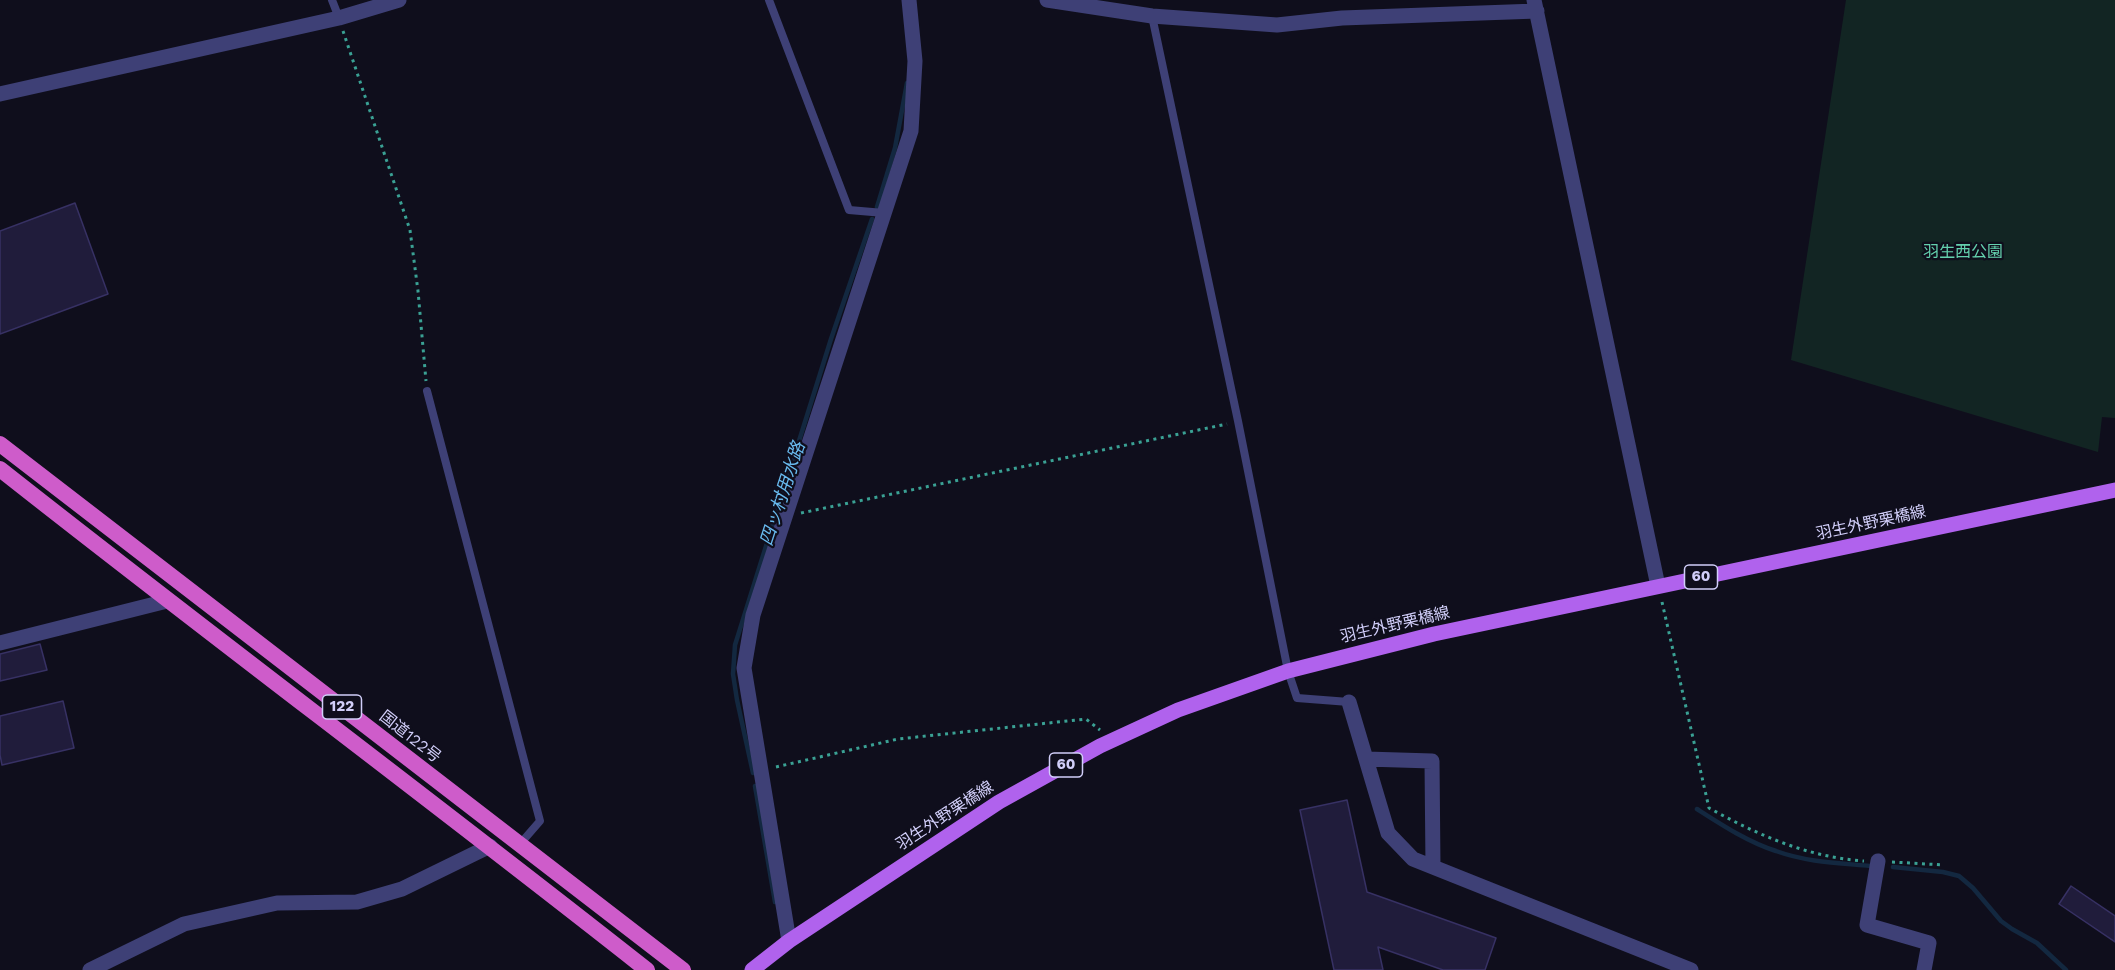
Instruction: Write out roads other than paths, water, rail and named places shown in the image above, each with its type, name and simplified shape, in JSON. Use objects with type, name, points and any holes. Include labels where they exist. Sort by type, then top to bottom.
[{"type":"highway","name":"国道122号","points":[[0,444],[683,970]]},
{"type":"highway","name":"122","points":[[0,469],[167,601],[490,846],[647,970]]},
{"type":"main road","name":"羽生外野栗橋線","points":[[752,970],[789,941],[999,802],[1113,740],[1178,710],[1288,671],[1434,634],[2115,490]]},
{"type":"street","points":[[0,94],[339,18],[399,0]]},
{"type":"street","points":[[789,941],[744,668],[753,615],[911,131],[915,61],[909,0]]},
{"type":"street","points":[[1047,0],[1152,16],[1277,24],[1535,5],[1658,586]]},
{"type":"street","points":[[0,643],[167,601]]},
{"type":"street","points":[[1349,702],[1388,833],[1413,859],[1691,970]]},
{"type":"street","points":[[1366,759],[1432,761],[1433,867]]},
{"type":"street","points":[[90,970],[184,924],[277,903],[357,902],[402,889],[490,846]]},
{"type":"street","points":[[1878,861],[1867,925],[1929,943],[1924,970]]},
{"type":"lane","points":[[332,0],[339,18]]},
{"type":"lane","points":[[769,0],[849,210],[884,213]]},
{"type":"lane","points":[[1152,16],[1238,421],[1288,671],[1297,698],[1349,702]]},
{"type":"lane","points":[[427,391],[540,821],[520,844]]},
{"type":"waterway","name":"四ッ村用水路","points":[[877,207],[895,148],[907,83]]},
{"type":"waterway","name":"四ッ村用水路","points":[[753,773],[733,674],[735,645],[831,339],[872,219]]},
{"type":"waterway","name":"四ッ村用水路","points":[[755,786],[775,902]]},
{"type":"waterway","points":[[1697,809],[1745,838],[1787,855],[1810,860],[1870,866]]},
{"type":"waterway","points":[[1893,867],[1943,872],[1959,876],[1973,888],[2001,921],[2037,943],[2066,970]]},
{"type":"park label","name":"羽生西公園","points":[[1963,252]]}]
